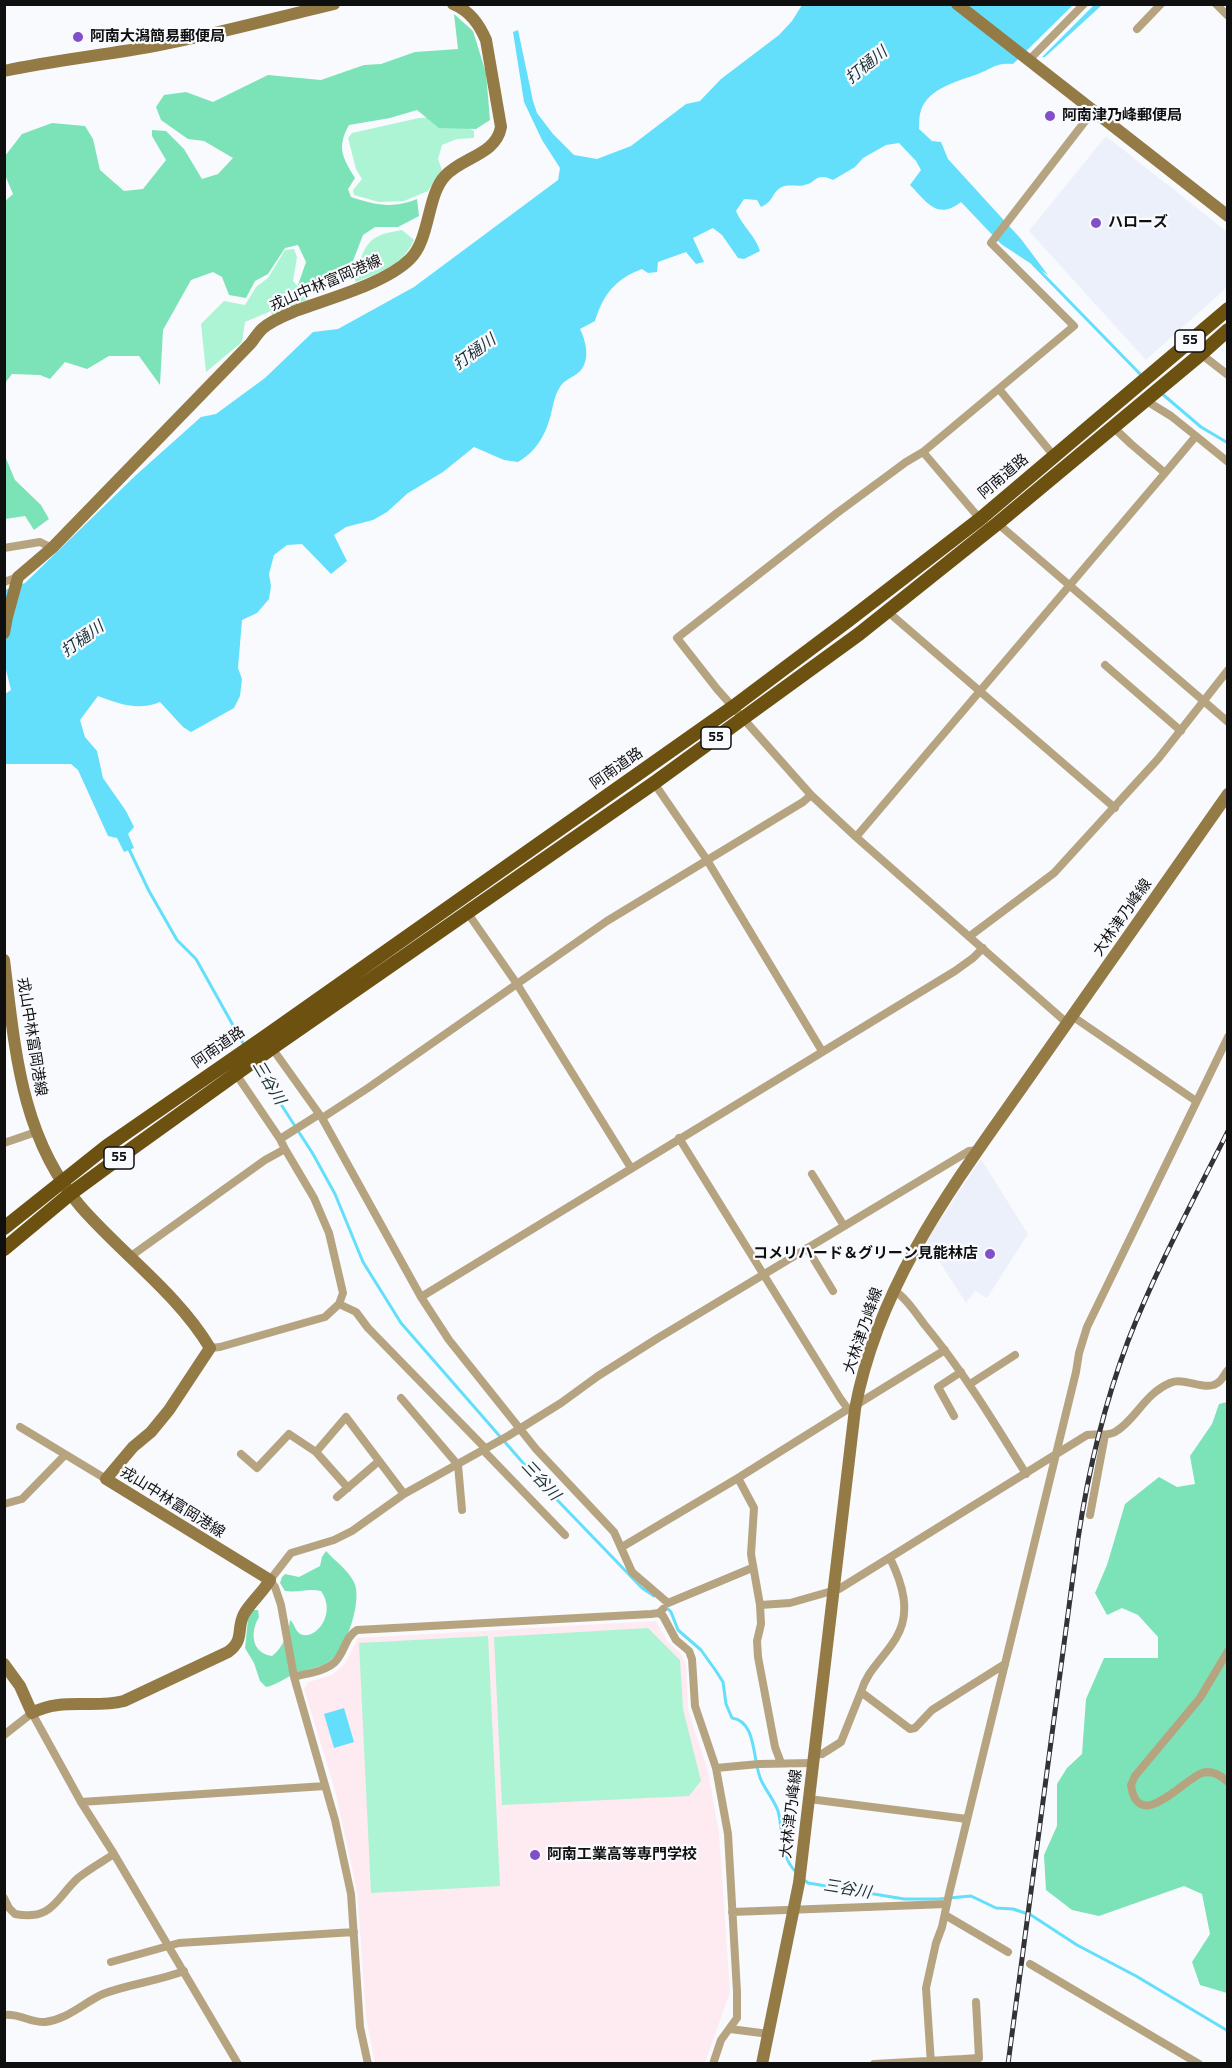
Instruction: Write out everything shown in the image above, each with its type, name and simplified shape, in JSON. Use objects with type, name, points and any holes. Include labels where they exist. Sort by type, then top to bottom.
[{"type":"highway","name":"阿南道路","points":[[4,1249],[70,1194],[237,1073],[265,1047],[733,707],[980,519],[1227,309]]},
{"type":"highway","name":"阿南道路","points":[[4,1228],[107,1146],[233,1058],[265,1047],[467,912],[744,719],[887,611],[998,523],[1227,330]]},
{"type":"main road","points":[[4,71],[49,61],[103,55],[195,38],[299,9],[334,4]]},
{"type":"main road","name":"戎山中林富岡港線","points":[[13,581],[52,548],[262,329],[279,318],[376,280],[397,270],[412,258],[422,238],[438,187],[445,176],[490,147],[499,138],[501,127],[486,40],[481,28],[471,15],[453,4]]},
{"type":"main road","points":[[957,4],[1227,216]]},
{"type":"main road","points":[[4,633],[13,581]]},
{"type":"main road","name":"大林津乃峰線","points":[[794,1909],[814,1759],[853,1408],[877,1333],[894,1290],[927,1226],[1227,794]]},
{"type":"main road","name":"戎山中林富岡港線","points":[[4,960],[24,1097],[36,1132],[61,1181],[86,1212],[131,1256],[199,1330],[210,1348],[169,1410],[106,1479],[270,1581]]},
{"type":"main road","points":[[4,1664],[20,1686],[32,1713],[58,1704],[120,1702],[228,1652],[236,1646],[244,1612],[262,1594],[270,1581]]},
{"type":"main road","points":[[762,2064],[794,1909]]},
{"type":"street","points":[[1026,59],[1084,4]]},
{"type":"street","points":[[1137,29],[1161,4]]},
{"type":"street","points":[[1216,4],[1227,16]]},
{"type":"street","points":[[1093,111],[991,243],[1074,326],[923,452],[854,500],[677,638],[733,707],[811,795],[856,837],[983,948],[1070,1019],[1196,1101]]},
{"type":"street","points":[[1201,354],[1227,375]]},
{"type":"street","points":[[999,389],[1054,456]]},
{"type":"street","points":[[1147,399],[1227,462]]},
{"type":"street","points":[[1113,427],[1165,473]]},
{"type":"street","points":[[856,837],[1196,436]]},
{"type":"street","points":[[923,452],[980,519],[998,523],[1227,722]]},
{"type":"street","points":[[4,548],[40,542],[52,548]]},
{"type":"street","points":[[887,611],[1116,808]]},
{"type":"street","points":[[1105,665],[1181,731]]},
{"type":"street","points":[[970,936],[1027,896],[1054,873],[1116,808],[1181,731],[1227,670]]},
{"type":"street","points":[[654,783],[707,860],[822,1051]]},
{"type":"street","points":[[283,1137],[377,1082],[607,921],[811,795]]},
{"type":"street","points":[[467,912],[517,984],[631,1168]]},
{"type":"street","points":[[421,1297],[955,971],[983,948]]},
{"type":"street","points":[[931,2062],[926,1988],[1079,1353],[1087,1327],[1227,1037]]},
{"type":"street","points":[[265,1047],[318,1117],[448,1340],[543,1456],[614,1532],[632,1572],[665,1608],[676,1640],[689,1651],[692,1659],[698,1716],[716,1768],[728,1834],[738,1992],[737,2018],[721,2040],[713,2064]]},
{"type":"street","points":[[210,1348],[326,1317],[339,1304],[343,1293],[329,1233],[314,1198],[285,1149],[283,1137],[237,1073]]},
{"type":"street","points":[[4,1143],[36,1132]]},
{"type":"street","points":[[680,1138],[763,1275],[853,1408]]},
{"type":"street","points":[[131,1256],[265,1160],[285,1149]]},
{"type":"street","points":[[368,2064],[360,2028],[351,1894],[335,1820],[294,1677],[281,1605],[270,1581],[291,1553],[334,1540],[352,1531],[404,1494],[508,1436],[561,1403],[598,1376],[807,1248],[969,1150],[978,1150]]},
{"type":"street","points":[[812,1174],[844,1226]]},
{"type":"street","points":[[807,1248],[833,1291]]},
{"type":"street","points":[[894,1290],[900,1294],[970,1384],[1026,1474]]},
{"type":"street","points":[[339,1304],[356,1312],[369,1328],[488,1448],[565,1534]]},
{"type":"street","points":[[622,1547],[945,1350]]},
{"type":"street","points":[[970,1384],[1015,1355]]},
{"type":"street","points":[[760,1605],[790,1604],[832,1591],[890,1558],[1087,1436],[1114,1433],[1161,1388],[1173,1382],[1184,1381],[1205,1386],[1215,1384],[1220,1381],[1227,1370]]},
{"type":"street","points":[[954,1416],[938,1387],[961,1372]]},
{"type":"street","points":[[401,1398],[458,1465],[462,1510]]},
{"type":"street","points":[[316,1452],[346,1417],[404,1494]]},
{"type":"street","points":[[20,1427],[106,1479]]},
{"type":"street","points":[[241,1454],[257,1468],[289,1434],[316,1452],[348,1488]]},
{"type":"street","points":[[1090,1515],[1105,1435]]},
{"type":"street","points":[[4,1504],[22,1499],[65,1455]]},
{"type":"street","points":[[337,1497],[379,1461]]},
{"type":"street","points":[[738,1478],[754,1508],[751,1554],[760,1605],[758,1657],[775,1747],[781,1763]]},
{"type":"street","points":[[716,1768],[814,1759],[841,1742],[864,1680],[897,1637],[901,1625],[903,1592],[900,1579],[890,1558]]},
{"type":"street","points":[[294,1677],[326,1668],[337,1660],[351,1634],[357,1630],[665,1608],[752,1568]]},
{"type":"street","points":[[1227,1651],[1200,1698],[1136,1776],[1131,1788],[1138,1801],[1149,1805],[1162,1801],[1199,1774],[1214,1773],[1227,1782]]},
{"type":"street","points":[[861,1692],[910,1729],[915,1728],[932,1710],[1005,1664]]},
{"type":"street","points":[[4,1735],[32,1713],[81,1802],[184,1971],[237,2064]]},
{"type":"street","points":[[81,1802],[326,1786]]},
{"type":"street","points":[[809,1799],[967,1819]]},
{"type":"street","points":[[4,1898],[15,1914],[38,1913],[47,1910],[55,1906],[77,1879],[114,1854]]},
{"type":"street","points":[[732,1911],[948,1900]]},
{"type":"street","points":[[945,1915],[1008,1952]]},
{"type":"street","points":[[111,1962],[179,1943],[354,1932]]},
{"type":"street","points":[[1030,1964],[1198,2064]]},
{"type":"street","points":[[4,2015],[21,2016],[44,2022],[63,2018],[81,2005],[105,1994],[184,1971]]},
{"type":"street","points":[[874,2064],[963,2061],[979,2058],[976,2002]]},
{"type":"street","points":[[730,2030],[769,2034]]},
{"type":"shaded area","points":[[1106,136],[1227,232],[1227,287],[1146,360],[1029,231]]},
{"type":"shaded area","points":[[981,1159],[1028,1234],[987,1298],[975,1291],[966,1303],[926,1241]]},
{"type":"shaded area","name":"阿南工業高等専門学校","points":[[656,1621],[667,1641],[681,1654],[686,1664],[688,1710],[708,1771],[719,1833],[730,1992],[705,2063],[375,2063],[366,2017],[358,1900],[354,1877],[335,1790],[304,1689],[309,1682],[332,1675],[345,1664],[358,1638]]},
{"type":"green space","points":[[454,14],[473,31],[486,73],[490,120],[476,129],[439,128],[417,110],[390,118],[349,125],[343,140],[344,159],[355,178],[348,189],[351,197],[384,205],[400,204],[417,199],[419,216],[398,227],[375,227],[363,235],[351,266],[334,285],[316,290],[298,285],[306,262],[298,245],[285,248],[268,274],[255,281],[246,298],[229,295],[222,277],[213,272],[191,280],[163,330],[160,385],[139,356],[109,356],[87,369],[65,362],[50,379],[40,375],[12,374],[5,383],[4,202],[13,194],[5,175],[5,156],[22,134],[52,123],[85,126],[93,139],[100,170],[124,191],[143,189],[166,160],[152,136],[152,130],[166,131],[184,149],[202,179],[218,174],[233,158],[204,141],[188,139],[161,120],[156,107],[164,95],[186,92],[213,102],[268,75],[321,80],[364,65],[381,64],[415,52],[458,49]]},
{"type":"green space","points":[[445,117],[474,131],[474,138],[457,139],[442,145],[438,159],[442,170],[428,191],[404,201],[379,202],[354,195],[353,190],[362,179],[356,169],[348,138],[352,133],[419,118]]},
{"type":"green space","points":[[402,230],[414,240],[404,256],[390,267],[356,282],[352,275],[368,245],[376,237]]},
{"type":"green space","points":[[294,249],[297,257],[293,281],[309,299],[272,315],[271,311],[245,322],[242,342],[206,372],[201,324],[224,301],[245,305],[256,287],[268,278],[285,250]]},
{"type":"green space","points":[[5,456],[15,480],[41,505],[49,519],[34,530],[25,516],[5,519]]},
{"type":"green space","points":[[1227,1402],[1227,1993],[1200,1985],[1192,1962],[1210,1934],[1202,1894],[1184,1886],[1099,1916],[1072,1910],[1046,1890],[1044,1855],[1057,1826],[1057,1784],[1067,1768],[1082,1754],[1086,1699],[1104,1658],[1158,1658],[1158,1637],[1138,1615],[1122,1608],[1107,1615],[1095,1593],[1107,1565],[1125,1504],[1159,1477],[1177,1487],[1195,1484],[1190,1456],[1212,1424],[1219,1404]]},
{"type":"green space","points":[[326,1551],[354,1582],[356,1600],[352,1624],[337,1654],[327,1663],[296,1673],[266,1687],[260,1681],[254,1663],[245,1648],[248,1619],[252,1610],[258,1610],[259,1617],[254,1629],[254,1641],[260,1651],[272,1656],[284,1640],[290,1620],[298,1632],[303,1635],[315,1632],[325,1619],[327,1610],[321,1591],[285,1591],[280,1583],[285,1574],[299,1577],[320,1566]]},
{"type":"green space","points":[[648,1628],[680,1660],[683,1709],[701,1781],[689,1796],[502,1805],[494,1637]]},
{"type":"green space","points":[[488,1636],[500,1886],[371,1893],[359,1643]]},
{"type":"water","points":[[1095,4],[1102,5],[1045,57],[1042,57]]},
{"type":"water","name":"打樋川","points":[[802,5],[1073,5],[1013,64],[995,66],[953,83],[930,96],[921,110],[919,119],[919,129],[932,141],[941,142],[948,159],[1021,239],[1048,275],[1001,244],[961,202],[945,210],[932,207],[910,185],[921,170],[916,161],[899,143],[886,145],[863,158],[855,167],[833,180],[821,177],[804,185],[783,187],[777,190],[769,202],[761,207],[757,200],[744,199],[736,211],[760,251],[744,259],[738,258],[722,235],[713,228],[693,238],[704,262],[696,264],[686,252],[658,262],[657,272],[648,273],[642,269],[617,283],[606,296],[595,321],[580,329],[586,347],[584,365],[560,387],[545,432],[534,449],[524,458],[518,462],[504,460],[474,447],[443,472],[408,493],[387,512],[373,520],[346,527],[334,535],[347,561],[331,574],[302,544],[287,545],[274,555],[269,574],[271,586],[269,599],[257,613],[242,620],[238,668],[242,679],[240,696],[234,708],[191,732],[183,727],[160,702],[136,706],[121,704],[98,696],[80,720],[85,737],[97,751],[103,778],[134,827],[128,834],[134,848],[124,852],[117,838],[108,836],[78,770],[71,764],[5,764],[5,694],[11,690],[5,666],[5,590],[25,583],[135,476],[201,417],[216,414],[265,378],[313,332],[338,329],[414,287],[558,180],[560,168],[542,140],[524,102],[513,32],[518,30],[537,113],[553,134],[574,155],[597,159],[631,146],[686,104],[700,101],[721,79],[779,35]]},
{"type":"water","points":[[344,1708],[354,1742],[334,1748],[324,1714]]},
{"type":"waterway","points":[[1033,264],[1141,375]]},
{"type":"waterway","points":[[1160,392],[1201,427],[1228,443]]},
{"type":"waterway","name":"三谷川","points":[[128,847],[149,891],[177,940],[196,959],[244,1045]]},
{"type":"waterway","name":"三谷川","points":[[255,1064],[313,1154],[335,1194],[363,1262],[401,1323],[538,1480],[642,1588],[654,1596]]},
{"type":"waterway","name":"三谷川","points":[[666,1607],[671,1612],[678,1630],[701,1650],[716,1671],[723,1682],[726,1704],[732,1718],[740,1721],[750,1735],[759,1774],[778,1811],[784,1851],[796,1872]]},
{"type":"waterway","name":"三谷川","points":[[803,1879],[808,1883],[904,1899],[971,1896],[996,1908],[1013,1909],[1031,1915],[1077,1945],[1136,1976],[1228,2031]]},
{"type":"railway","points":[[1008,2064],[1078,1539],[1098,1439],[1119,1365],[1139,1314],[1175,1235],[1228,1131]]},
{"type":"place","name":"阿南大潟簡易郵便局","points":[[78,37]]},
{"type":"place","name":"阿南津乃峰郵便局","points":[[1050,116]]},
{"type":"place","name":"ハローズ","points":[[1096,223]]},
{"type":"place","name":"コメリハード＆グリーン見能林店","points":[[990,1254]]},
{"type":"place","name":"阿南工業高等専門学校","points":[[535,1855]]}]
